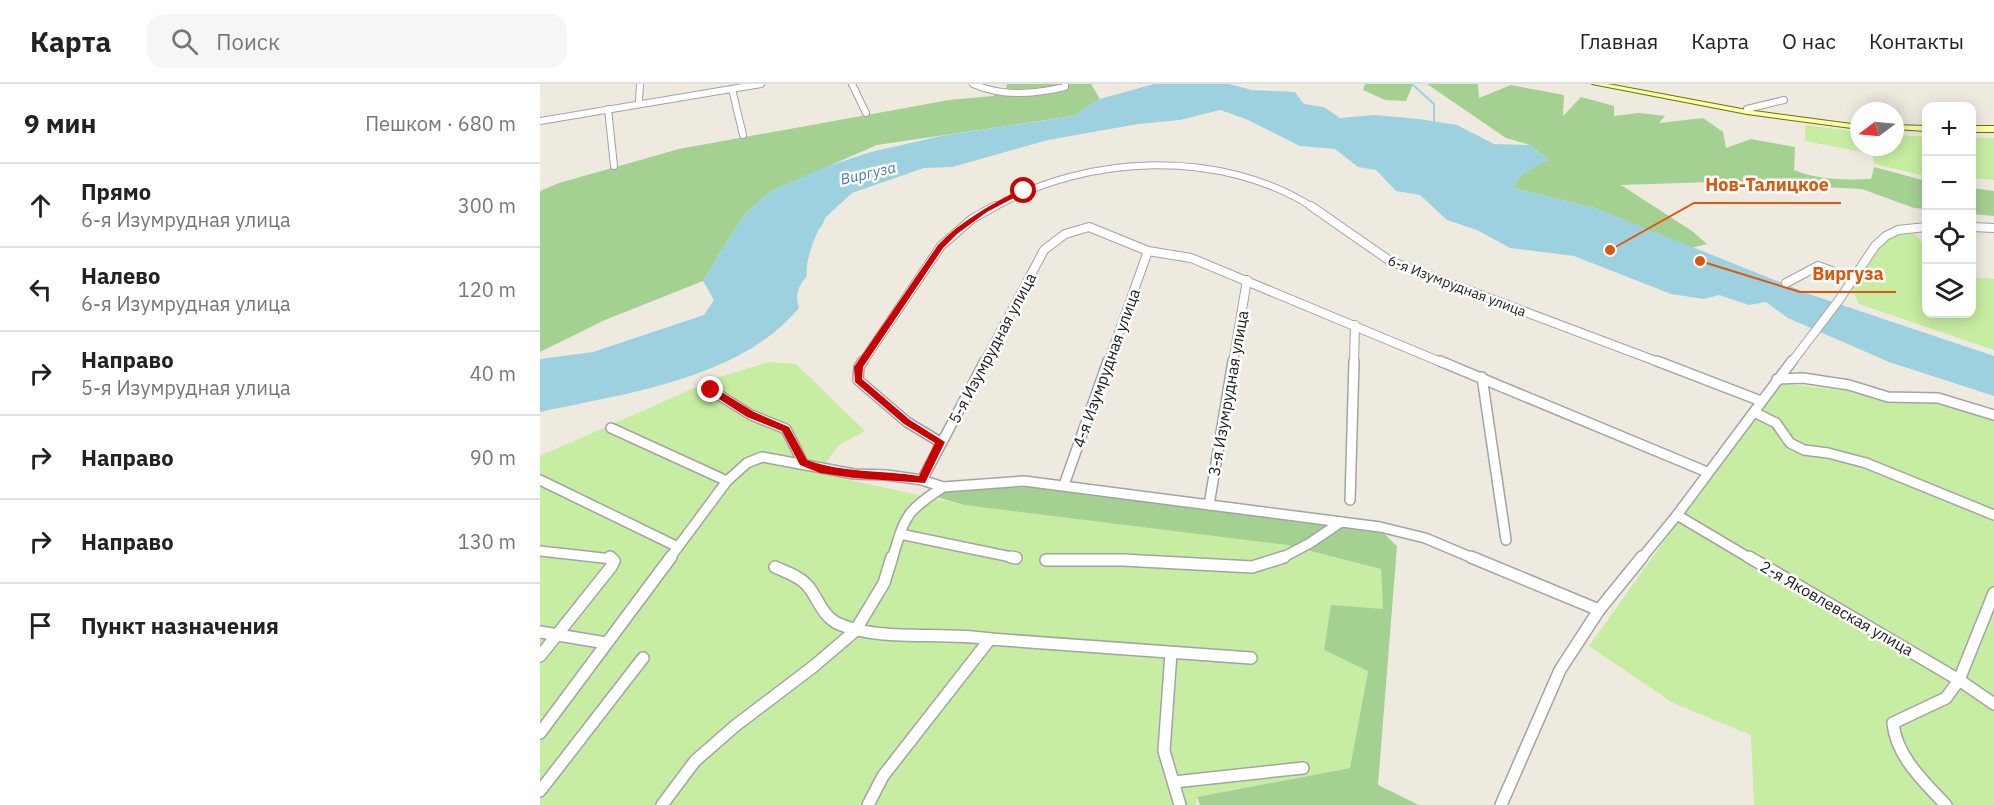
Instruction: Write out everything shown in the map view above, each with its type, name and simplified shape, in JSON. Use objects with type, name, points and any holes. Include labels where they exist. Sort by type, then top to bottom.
[{"type":"main road","points":[[1596,84],[1758,114],[1850,125]]},
{"type":"main road","points":[[1608,84],[1747,110],[1850,125]]},
{"type":"main road","points":[[1904,129],[1922,130]]},
{"type":"main road","points":[[1976,130],[1994,130]]},
{"type":"street","points":[[639,101],[640,84]]},
{"type":"street","points":[[540,121],[761,84]]},
{"type":"street","points":[[852,84],[866,113]]},
{"type":"street","points":[[973,84],[988,91],[1032,94],[1065,87],[1065,84]]},
{"type":"street","points":[[703,86],[705,93]]},
{"type":"street","points":[[732,89],[742,135]]},
{"type":"street","points":[[1747,110],[1784,100]]},
{"type":"street","points":[[608,109],[614,166]]},
{"type":"street","name":"6-я Изумрудная улица","points":[[940,442],[907,422],[858,380],[859,367],[940,246],[954,232],[984,211],[1024,191],[1052,182],[1132,168],[1204,169],[1270,184],[1297,196],[1382,257],[1761,401]]},
{"type":"street","name":"5-я Изумрудная улица","points":[[922,480],[940,442],[958,414],[1044,250],[1053,241],[1077,228],[1089,227],[1148,251]]},
{"type":"street","points":[[1501,805],[1560,669],[1599,610],[1677,515],[1777,379],[1839,300],[1882,238],[1903,229],[1922,227]]},
{"type":"street","points":[[1976,227],[1994,228]]},
{"type":"street","points":[[1148,251],[1191,258],[1247,280],[1707,472]]},
{"type":"street","name":"4-я Изумрудная улица","points":[[1064,485],[1148,251]]},
{"type":"street","points":[[1786,283],[1818,266],[1853,279]]},
{"type":"street","name":"3-я Изумрудная улица","points":[[1209,506],[1247,280]]},
{"type":"street","points":[[1350,500],[1355,325]]},
{"type":"street","points":[[1482,377],[1506,540]]},
{"type":"street","points":[[1777,379],[1803,378],[1849,385],[1888,397],[1938,398],[1994,415]]},
{"type":"street","points":[[711,390],[751,415],[786,429],[803,463]]},
{"type":"street","points":[[1754,412],[1776,423],[1790,443],[1804,450],[1828,453],[1866,463],[1994,515]]},
{"type":"street","points":[[611,428],[727,481]]},
{"type":"street","points":[[540,733],[727,481],[741,466],[752,459],[762,457],[854,474],[887,475],[922,480],[943,487],[1024,481],[1380,527],[1425,538],[1505,569],[1599,610]]},
{"type":"street","points":[[540,480],[678,547]]},
{"type":"street","points":[[662,805],[695,761],[735,726],[814,666],[855,631],[884,583],[905,518],[915,506],[943,487]]},
{"type":"street","name":"2-я Яковлевская улица","points":[[1677,515],[1959,680],[1994,704]]},
{"type":"street","points":[[1046,560],[1084,558],[1252,567],[1265,565],[1314,542],[1341,522]]},
{"type":"street","points":[[900,534],[1016,558]]},
{"type":"street","points":[[540,551],[610,557],[614,561],[540,656]]},
{"type":"street","points":[[775,567],[796,576],[807,586],[835,623],[855,631],[970,634],[990,639],[1251,658]]},
{"type":"street","points":[[1946,805],[1921,778],[1892,734],[1893,723],[1946,698],[1959,680],[1994,593]]},
{"type":"street","points":[[540,632],[559,633],[606,643]]},
{"type":"street","points":[[868,805],[883,776],[990,639]]},
{"type":"street","points":[[1171,653],[1164,751],[1180,805]]},
{"type":"street","points":[[540,791],[643,658]]},
{"type":"street","points":[[1174,782],[1303,768]]},
{"type":"green space","points":[[1007,84],[1091,84],[1100,99],[1073,116],[877,145],[771,191],[743,216],[703,281],[605,320],[540,352],[540,191],[559,183],[679,149],[949,100],[993,96],[1006,88]]},
{"type":"green space","points":[[1365,84],[1413,84],[1406,101],[1385,100],[1363,90]]},
{"type":"green space","points":[[1427,84],[1478,84],[1479,98],[1511,85],[1564,95],[1563,116],[1581,97],[1614,106],[1614,116],[1639,113],[1665,116],[1659,123],[1703,118],[1723,132],[1726,148],[1751,139],[1795,147],[1794,170],[1813,176],[1832,179],[1871,179],[1874,167],[1922,180],[1922,209],[1914,208],[1862,189],[1711,182],[1621,185],[1692,231],[1707,244],[1691,248],[1595,208],[1513,188],[1522,174],[1548,159],[1530,145],[1506,138]]},
{"type":"green space","points":[[1805,125],[1850,131],[1850,150],[1805,141]]},
{"type":"green space","points":[[1904,136],[1922,137],[1922,175],[1874,164],[1873,156],[1904,156]]},
{"type":"green space","points":[[1976,138],[1994,138],[1994,180],[1976,178]]},
{"type":"green space","points":[[1976,189],[1994,191],[1994,216],[1976,214]]},
{"type":"green space","points":[[1911,230],[1922,242],[1922,318],[1976,318],[1976,277],[1994,279],[1994,350],[1859,304],[1851,287],[1889,237]]},
{"type":"green space","points":[[769,362],[796,364],[865,431],[839,445],[818,473],[964,505],[1287,545],[1381,569],[1383,610],[1331,606],[1324,650],[1368,670],[1350,768],[1197,797],[1196,805],[540,805],[540,456],[719,377]]},
{"type":"green space","points":[[1777,383],[1953,403],[1994,412],[1994,805],[1754,805],[1751,735],[1673,703],[1589,646]]},
{"type":"green space","points":[[1029,487],[1381,531],[1397,546],[1378,785],[1419,805],[1200,805],[1197,797],[1350,768],[1368,671],[1324,650],[1331,605],[1383,609],[1381,569],[1287,545],[964,505],[929,495],[962,489]]},
{"type":"water","points":[[1154,84],[1229,84],[1252,90],[1295,92],[1304,104],[1324,107],[1340,118],[1374,115],[1419,119],[1457,125],[1494,144],[1530,145],[1549,160],[1522,174],[1513,188],[1595,208],[1812,295],[1994,356],[1994,396],[1889,362],[1788,318],[1766,302],[1749,305],[1719,295],[1704,299],[1671,294],[1574,256],[1510,248],[1477,230],[1447,220],[1420,195],[1396,191],[1376,170],[1358,167],[1335,149],[1300,146],[1246,119],[1220,110],[1180,120],[1138,124],[1048,140],[952,167],[924,168],[852,193],[825,218],[818,231],[807,265],[807,276],[798,291],[799,308],[774,332],[746,352],[680,380],[540,412],[540,359],[593,352],[704,315],[714,300],[703,281],[743,216],[771,191],[822,168],[871,152],[941,136],[1073,116],[1100,99]]},
{"type":"waterway","points":[[1412,84],[1434,104],[1434,122]]},
{"type":"place","name":"Нов-Талицкое","points":[[1610,250]]},
{"type":"place","name":"Виргуза","points":[[1700,261]]},
{"type":"route","points":[[711,390],[751,415],[786,429],[803,463],[820,469],[854,474],[887,475],[922,480],[940,442],[907,422],[858,380],[859,367],[940,246],[954,232],[984,211],[1024,191]]}]
